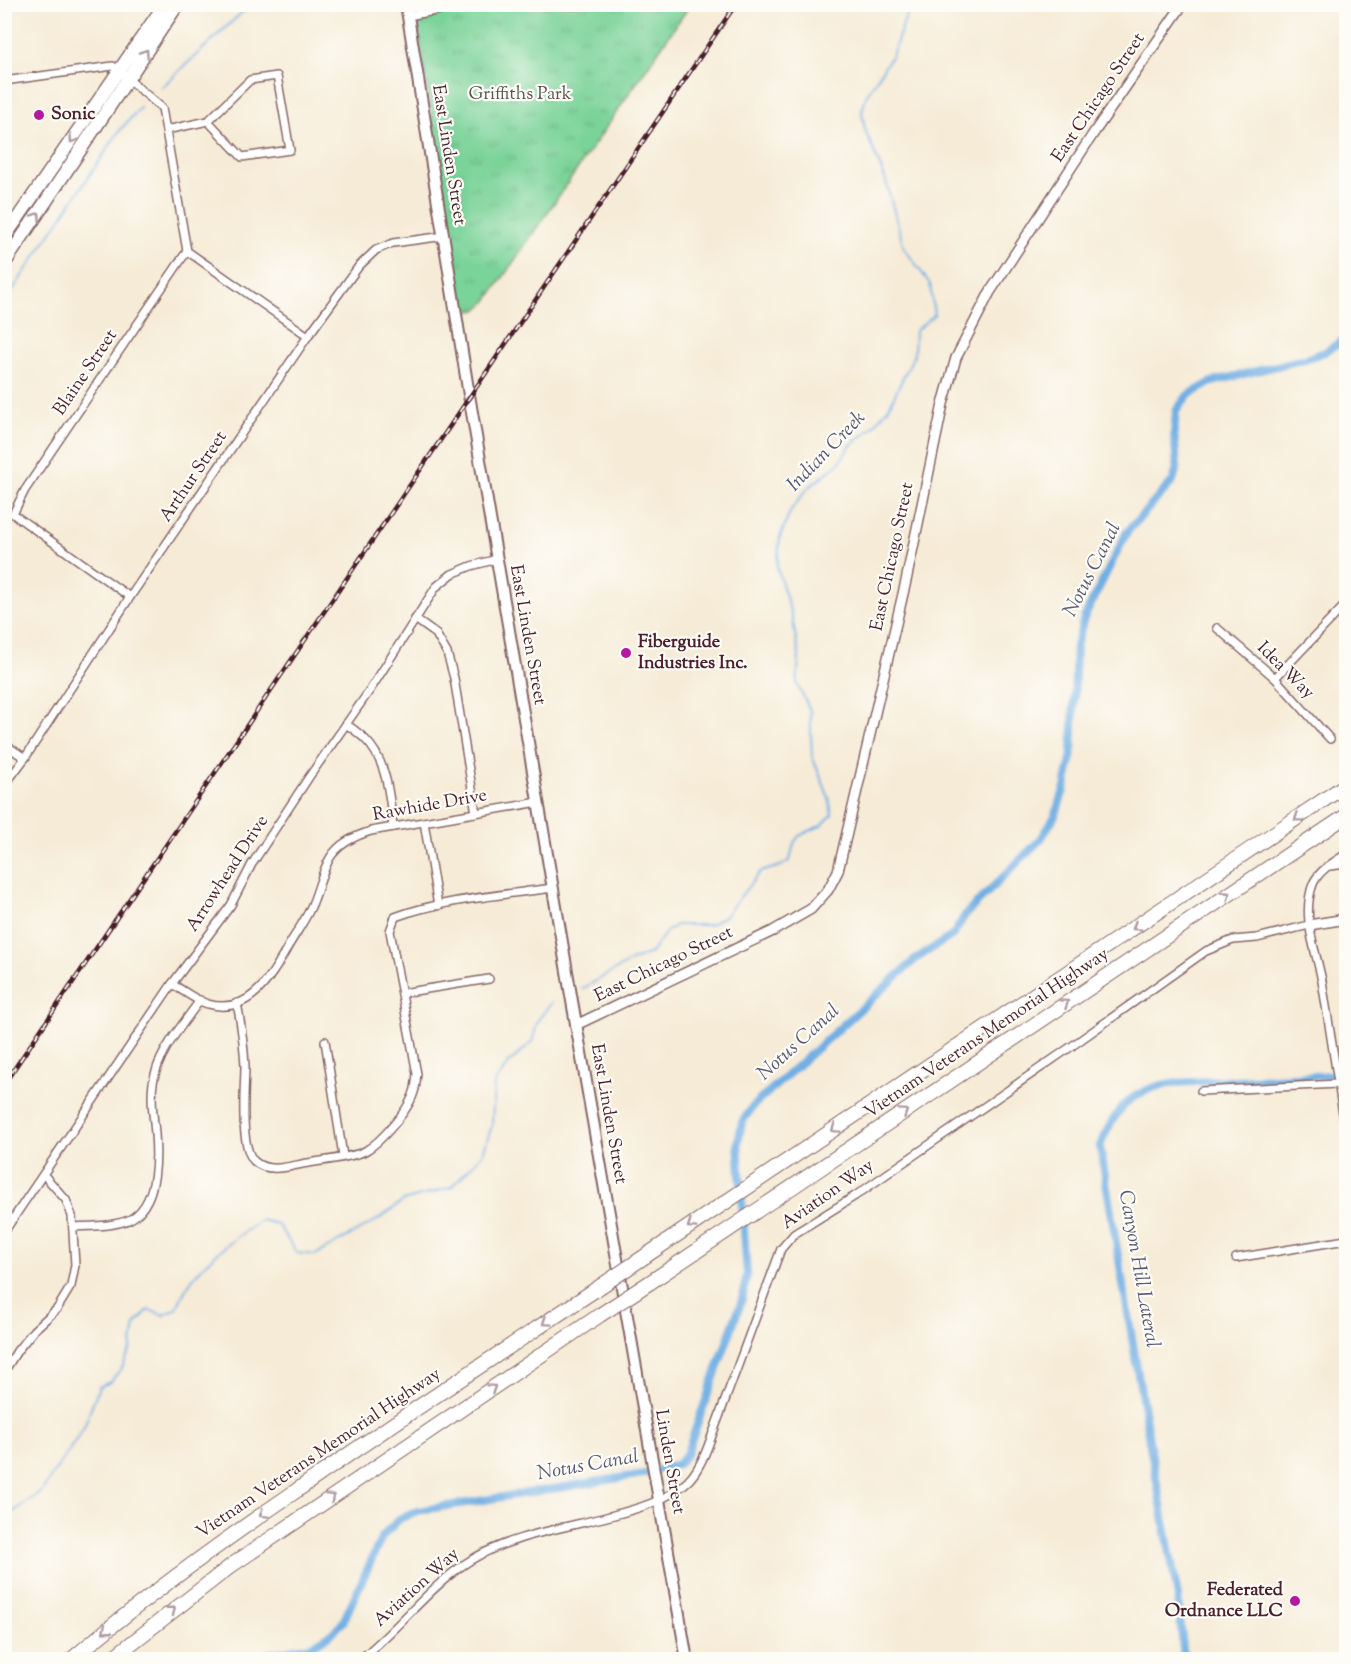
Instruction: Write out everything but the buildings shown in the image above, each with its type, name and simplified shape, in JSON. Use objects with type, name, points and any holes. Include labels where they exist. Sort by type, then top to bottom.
[{"type":"highway","name":"Vietnam Veterans Memorial Highway","points":[[71,1659],[197,1559],[336,1463],[1347,785]]},
{"type":"highway","name":"Vietnam Veterans Memorial Highway","points":[[110,1659],[232,1565],[600,1315],[1347,816]]},
{"type":"main road","points":[[4,264],[124,75],[171,6]]},
{"type":"main road","name":"East Linden Street","points":[[407,10],[497,559],[618,1270]]},
{"type":"main road","points":[[4,238],[124,75]]},
{"type":"main road","name":"Linden Street","points":[[618,1270],[687,1659]]},
{"type":"street","points":[[407,10],[472,4]]},
{"type":"street","name":"East Chicago Street","points":[[576,1025],[773,931],[811,909],[828,890],[838,871],[906,581],[943,404],[957,358],[990,292],[1095,131],[1183,4]]},
{"type":"street","points":[[4,81],[113,66],[124,75],[162,108],[187,251],[308,336]]},
{"type":"street","points":[[166,130],[208,120],[250,80],[277,76],[290,150],[242,158],[208,120]]},
{"type":"street","name":"Arthur Street","points":[[4,786],[308,336],[359,266],[376,250],[393,243],[445,236]]},
{"type":"street","name":"Blaine Street","points":[[130,597],[13,514],[25,490],[187,251]]},
{"type":"street","name":"Arrowhead Drive","points":[[4,1232],[172,984],[231,905],[252,864],[436,587],[452,574],[497,559]]},
{"type":"street","points":[[1275,678],[1347,604]]},
{"type":"street","points":[[416,619],[436,634],[447,653],[454,678],[476,813]]},
{"type":"street","name":"Idea Way","points":[[1217,628],[1275,678],[1330,739]]},
{"type":"street","points":[[346,724],[366,740],[379,758],[387,783],[393,827]]},
{"type":"street","points":[[4,744],[25,758]]},
{"type":"street","name":"Rawhide Drive","points":[[237,1003],[259,991],[271,976],[310,910],[330,858],[354,837],[371,831],[538,802]]},
{"type":"street","points":[[424,822],[438,906]]},
{"type":"street","points":[[1347,854],[1319,874],[1314,883],[1310,897],[1309,925],[1323,983],[1347,1132]]},
{"type":"street","points":[[1328,867],[1347,864]]},
{"type":"street","points":[[172,984],[207,1004],[225,1006],[237,1003],[244,1053],[244,1113],[247,1141],[248,1150],[254,1161],[264,1167],[280,1169],[363,1152],[381,1139],[398,1120],[414,1094],[417,1074],[390,931],[395,918],[411,911],[553,888]]},
{"type":"street","name":"Aviation Way","points":[[359,1659],[375,1647],[445,1580],[471,1560],[495,1548],[528,1537],[646,1507],[688,1482],[704,1457],[769,1277],[781,1249],[794,1234],[855,1196],[1206,951],[1233,940],[1257,938],[1309,925],[1347,919]]},
{"type":"street","points":[[402,993],[489,979]]},
{"type":"street","points":[[73,1227],[120,1222],[135,1217],[146,1204],[156,1160],[151,1105],[153,1082],[161,1056],[200,1000]]},
{"type":"street","points":[[325,1041],[343,1156]]},
{"type":"street","points":[[1201,1091],[1338,1084]]},
{"type":"street","points":[[4,1372],[34,1330],[57,1309],[71,1286],[75,1265],[72,1215],[66,1200],[44,1175]]},
{"type":"street","points":[[1236,1258],[1347,1240]]},
{"type":"green space","name":"Griffiths Park","points":[[414,5],[690,5],[486,302],[477,310],[464,312]]},
{"type":"waterway","points":[[162,87],[251,4]]},
{"type":"waterway","name":"Indian Creek","points":[[582,989],[633,960],[651,953],[666,932],[676,925],[709,925],[725,916],[760,872],[781,866],[790,860],[794,843],[799,836],[822,825],[832,815],[829,798],[812,756],[810,710],[797,684],[799,655],[792,617],[777,567],[780,537],[791,510],[808,488],[839,463],[851,445],[872,428],[889,407],[914,355],[915,331],[934,315],[930,284],[904,248],[885,178],[865,130],[862,112],[866,96],[892,55],[907,14],[919,4]]},
{"type":"waterway","points":[[4,303],[120,130],[141,107]]},
{"type":"waterway","name":"Notus Canal","points":[[235,1660],[312,1646],[330,1635],[343,1622],[382,1537],[399,1519],[417,1511],[644,1474],[678,1464],[686,1455],[742,1300],[747,1274],[738,1143],[742,1122],[754,1105],[916,959],[953,935],[965,915],[1041,839],[1056,814],[1072,754],[1076,646],[1084,618],[1127,532],[1173,481],[1177,467],[1174,433],[1176,411],[1188,395],[1212,382],[1325,352],[1346,338]]},
{"type":"waterway","name":"Indian Creek","points":[[4,1523],[13,1512],[41,1492],[83,1429],[99,1387],[110,1382],[122,1368],[131,1348],[135,1325],[148,1310],[164,1315],[177,1309],[191,1281],[212,1258],[236,1238],[261,1220],[277,1224],[297,1253],[315,1255],[379,1219],[403,1201],[452,1187],[483,1153],[492,1125],[494,1084],[508,1064],[532,1042],[538,1020],[552,1002]]},
{"type":"waterway","name":"Canyon Hill Lateral","points":[[1341,1074],[1346,1074]]},
{"type":"waterway","name":"Canyon Hill Lateral","points":[[1184,1660],[1178,1597],[1149,1440],[1100,1146],[1112,1122],[1126,1103],[1135,1096],[1158,1086],[1172,1083],[1335,1075]]},
{"type":"railway","points":[[4,1084],[736,4]]},
{"type":"place","name":"Sonic","points":[[39,115]]},
{"type":"place","name":"Fiberguide Industries Inc.","points":[[626,653]]},
{"type":"place","name":"Federated Ordnance LLC","points":[[1295,1601]]}]
